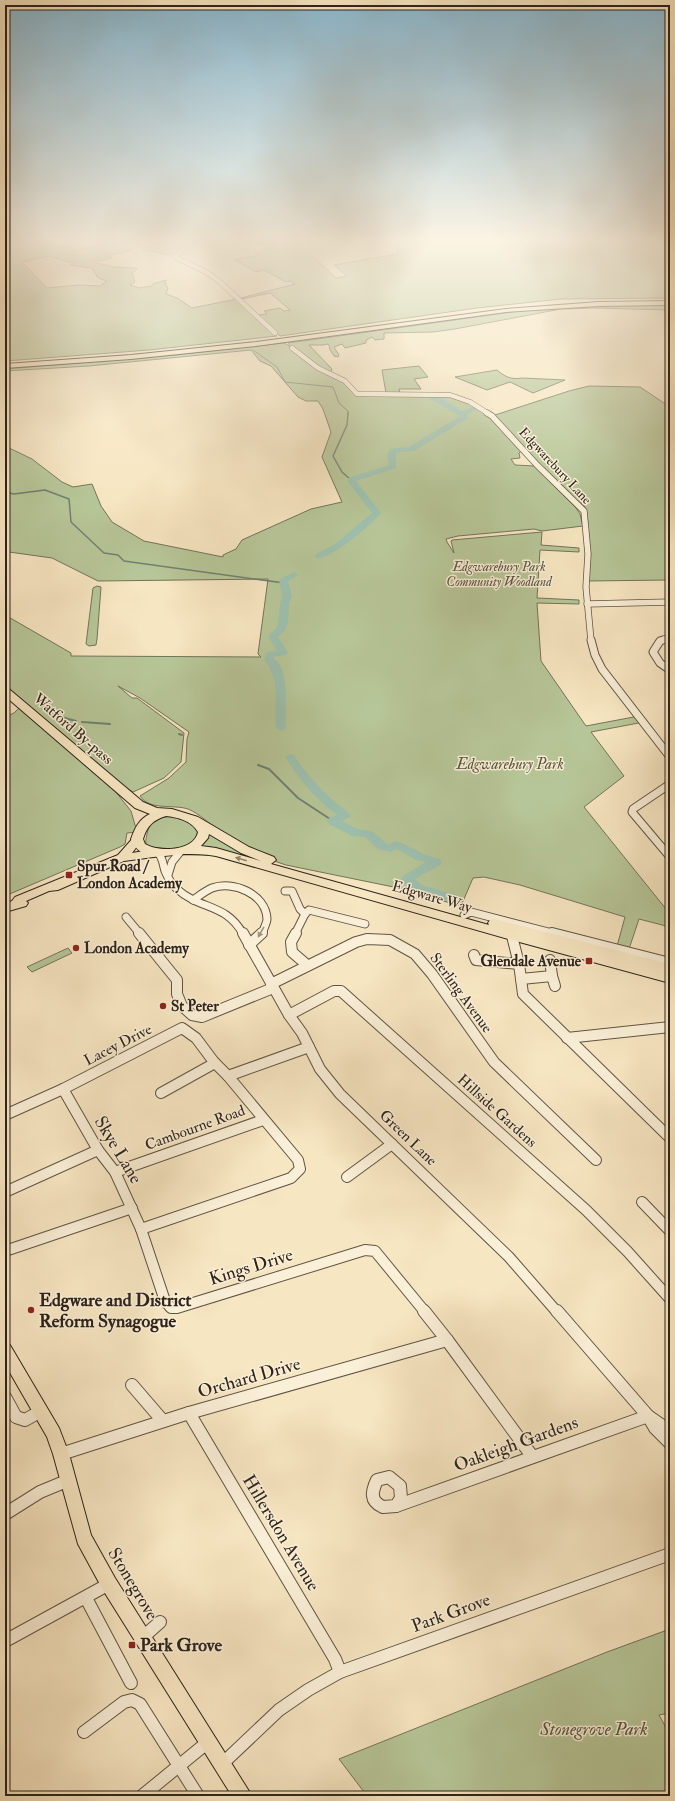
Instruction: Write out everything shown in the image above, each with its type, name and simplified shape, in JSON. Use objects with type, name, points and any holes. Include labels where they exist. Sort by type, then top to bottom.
[{"type":"highway","points":[[5,363],[213,346],[350,330],[402,322]]},
{"type":"highway","points":[[5,366],[109,359],[223,348],[423,322]]},
{"type":"highway","name":"Watford By-pass","points":[[5,691],[122,791],[146,809],[165,812]]},
{"type":"highway","points":[[122,791],[150,806],[189,812],[226,839]]},
{"type":"highway","name":"Watford By-pass","points":[[122,791],[138,812],[139,834]]},
{"type":"highway","points":[[194,820],[202,828],[203,837],[198,844],[182,851],[158,853],[142,848],[139,834],[145,822],[150,817],[165,812],[178,813],[194,820],[226,839]]},
{"type":"highway","name":"Edgware Way","points":[[226,839],[245,850],[276,862],[468,914],[668,965]]},
{"type":"highway","name":"Edgware Way","points":[[182,851],[200,850],[216,852],[512,936],[670,978]]},
{"type":"main road","points":[[122,858],[139,834]]},
{"type":"main road","points":[[5,908],[22,903],[50,891],[54,887],[122,858],[158,853]]},
{"type":"main road","name":"Stonegrove","points":[[5,1350],[53,1433],[61,1454],[84,1538],[109,1584],[142,1638],[242,1795]]},
{"type":"street","points":[[264,322],[276,333]]},
{"type":"street","name":"Edgwarebury Lane","points":[[292,348],[318,368],[345,381],[358,394],[450,395],[470,402],[492,416],[584,511],[588,554],[586,587],[587,604],[591,641],[595,655],[602,669],[667,748],[670,757]]},
{"type":"street","points":[[587,604],[670,602]]},
{"type":"street","points":[[670,636],[660,641],[653,652],[655,658],[670,670]]},
{"type":"street","points":[[670,784],[633,809],[632,812],[670,857]]},
{"type":"street","points":[[168,876],[172,862],[182,851]]},
{"type":"street","name":"Green Lane","points":[[158,853],[163,859],[166,872],[176,888],[193,900],[222,912],[233,919],[309,1047],[320,1069],[340,1094],[510,1257],[648,1416],[652,1426],[667,1439]]},
{"type":"street","points":[[193,900],[212,888],[232,886],[252,894],[263,904],[266,920],[261,935],[249,945]]},
{"type":"street","points":[[286,891],[292,891],[300,909],[305,914]]},
{"type":"street","points":[[308,965],[292,952],[291,942],[305,914],[309,910],[351,923],[365,924]]},
{"type":"street","name":"Edgware Way","points":[[468,914],[645,956],[650,953],[656,954],[661,956],[668,965]]},
{"type":"street","name":"Sterling Avenue","points":[[126,917],[177,980],[177,994],[182,1006],[192,1015],[202,1017],[272,986],[308,965],[356,942],[367,939],[390,940],[415,954],[432,974],[494,1062],[596,1160]]},
{"type":"street","points":[[512,936],[519,964],[523,994],[670,1138]]},
{"type":"street","points":[[474,955],[476,960],[519,964]]},
{"type":"street","points":[[550,960],[555,986]]},
{"type":"street","points":[[521,979],[552,976]]},
{"type":"street","name":"Hillside Gardens","points":[[289,1015],[334,991],[341,991],[586,1210],[628,1252],[670,1299]]},
{"type":"street","name":"Lacey Drive","points":[[5,1115],[63,1089],[182,1028],[187,1029],[192,1034],[215,1063],[228,1076]]},
{"type":"street","points":[[567,1038],[669,1028]]},
{"type":"street","points":[[141,1229],[291,1178],[300,1169],[298,1160],[263,1120],[228,1076],[309,1047]]},
{"type":"street","points":[[161,1093],[215,1063]]},
{"type":"street","name":"Skye Lane","points":[[63,1089],[98,1150],[115,1172],[141,1229]]},
{"type":"street","name":"Cambourne Road","points":[[115,1172],[263,1120]]},
{"type":"street","points":[[347,1177],[392,1144]]},
{"type":"street","points":[[5,1192],[98,1150]]},
{"type":"street","points":[[642,1202],[670,1231]]},
{"type":"street","points":[[5,1251],[132,1208]]},
{"type":"street","name":"Kings Drive","points":[[141,1229],[165,1301],[171,1308],[177,1308],[365,1250],[375,1251],[447,1340],[532,1456]]},
{"type":"street","name":"Orchard Drive","points":[[61,1454],[189,1413],[447,1340]]},
{"type":"street","points":[[132,1385],[163,1421]]},
{"type":"street","points":[[5,1397],[16,1417],[25,1420],[41,1411]]},
{"type":"street","name":"Hillersdon Avenue","points":[[189,1413],[335,1659],[340,1672]]},
{"type":"street","name":"Oakleigh Gardens","points":[[396,1506],[532,1456],[648,1416]]},
{"type":"street","points":[[5,1514],[40,1492],[68,1480]]},
{"type":"street","name":"Park Grove","points":[[222,1764],[279,1710],[308,1690],[340,1672],[670,1554]]},
{"type":"street","points":[[5,1641],[86,1598],[109,1584]]},
{"type":"street","points":[[86,1598],[131,1683]]},
{"type":"street","points":[[142,1638],[160,1622]]},
{"type":"street","points":[[84,1732],[124,1702],[132,1700],[140,1704],[198,1796]]},
{"type":"street","points":[[142,1796],[208,1742]]},
{"type":"green space","points":[[5,322],[262,322],[277,336],[149,350],[5,361]]},
{"type":"green space","points":[[265,322],[378,322],[280,336]]},
{"type":"green space","points":[[440,322],[492,322],[433,332],[384,333],[384,339],[375,340],[372,337],[366,340],[366,343],[345,348],[342,344],[334,347],[339,355],[338,357],[334,356],[328,344],[309,345],[332,369],[330,374],[345,381],[358,394],[386,393],[382,370],[419,366],[428,377],[414,379],[421,389],[399,389],[400,393],[450,395],[470,402],[492,416],[589,386],[640,387],[670,407],[670,580],[587,581],[585,507],[541,469],[523,450],[519,453],[520,458],[511,459],[515,465],[534,466],[576,508],[580,514],[583,526],[542,531],[534,529],[458,536],[446,539],[454,553],[452,540],[542,532],[541,545],[579,548],[579,552],[540,550],[537,598],[579,600],[579,604],[537,603],[541,661],[586,726],[639,716],[644,722],[591,732],[624,776],[584,807],[670,914],[670,927],[639,919],[629,949],[617,946],[625,917],[520,885],[484,877],[473,878],[461,906],[419,894],[418,892],[277,862],[243,845],[188,809],[150,804],[144,801],[140,796],[169,778],[186,762],[187,739],[189,732],[140,698],[118,686],[132,698],[137,698],[184,733],[181,762],[164,778],[133,792],[116,781],[84,756],[5,686],[5,615],[71,653],[71,656],[261,657],[258,654],[268,579],[98,581],[52,558],[9,552],[5,556],[5,446],[32,459],[62,482],[73,487],[92,484],[101,506],[112,522],[144,541],[223,557],[223,555],[236,549],[242,540],[311,509],[342,502],[322,457],[331,432],[323,409],[318,401],[306,401],[298,397],[271,366],[260,361],[251,350],[89,366],[5,371],[5,369],[174,355],[284,343],[291,347],[288,343]]},
{"type":"green space","points":[[497,370],[506,376],[518,379],[565,380],[533,393],[510,382],[487,390],[455,377]]},
{"type":"green space","points":[[97,586],[101,587],[97,639],[96,645],[89,646],[86,644],[93,588]]},
{"type":"green space","points":[[19,708],[115,791],[131,811],[137,832],[127,833],[125,844],[120,847],[5,896],[5,717],[14,713]]},
{"type":"green space","points":[[179,816],[199,829],[198,838],[185,847],[174,849],[163,849],[147,846],[146,837],[151,824],[164,817]]},
{"type":"green space","points":[[210,832],[254,857],[252,858],[210,847],[200,847]]},
{"type":"green space","points":[[68,948],[72,953],[32,972],[27,967]]},
{"type":"green space","name":"Stonegrove Park","points":[[670,1629],[670,1713],[659,1715],[670,1735],[670,1796],[367,1796],[339,1759],[607,1652]]},
{"type":"waterway","points":[[253,350],[277,367],[285,382],[333,387],[339,403],[348,411],[348,413]]},
{"type":"waterway","points":[[433,397],[461,414]]},
{"type":"waterway","points":[[461,414],[477,408]]},
{"type":"waterway","points":[[348,413],[347,425],[333,456],[342,472],[351,480]]},
{"type":"waterway","points":[[319,556],[338,546],[377,513],[351,480],[393,466],[391,455],[393,451],[411,449],[465,416],[461,414]]},
{"type":"waterway","points":[[5,492],[14,494],[45,490],[69,499],[71,522],[104,553],[118,555],[124,561],[284,583]]},
{"type":"waterway","points":[[281,728],[281,693],[279,674],[276,668],[271,664],[273,662],[269,660],[270,654],[283,653],[273,636],[280,630],[283,623],[284,604],[287,598],[287,592],[283,580],[294,575]]},
{"type":"waterway","points":[[61,717],[76,721]]},
{"type":"waterway","points":[[82,722],[110,724]]},
{"type":"waterway","points":[[290,757],[300,772],[326,802],[345,816],[333,821],[356,833],[368,834],[382,846],[391,848],[396,845],[400,846],[420,857],[436,862],[407,879],[418,888],[452,898]]},
{"type":"waterway","points":[[258,765],[269,769],[298,798],[333,821]]},
{"type":"place","name":"Spur Road / London Academy","points":[[69,875]]},
{"type":"place","name":"London Academy","points":[[76,948]]},
{"type":"place","name":"Glendale Avenue","points":[[589,961]]},
{"type":"place","name":"St Peter","points":[[163,1006]]},
{"type":"place","name":"Edgware and District Reform Synagogue","points":[[31,1310]]},
{"type":"place","name":"Park Grove","points":[[132,1645]]},
{"type":"park label","name":"Edgwarebury Park Community Woodland","points":[[499,574]]},
{"type":"park label","name":"Edgwarebury Park","points":[[510,764]]}]
